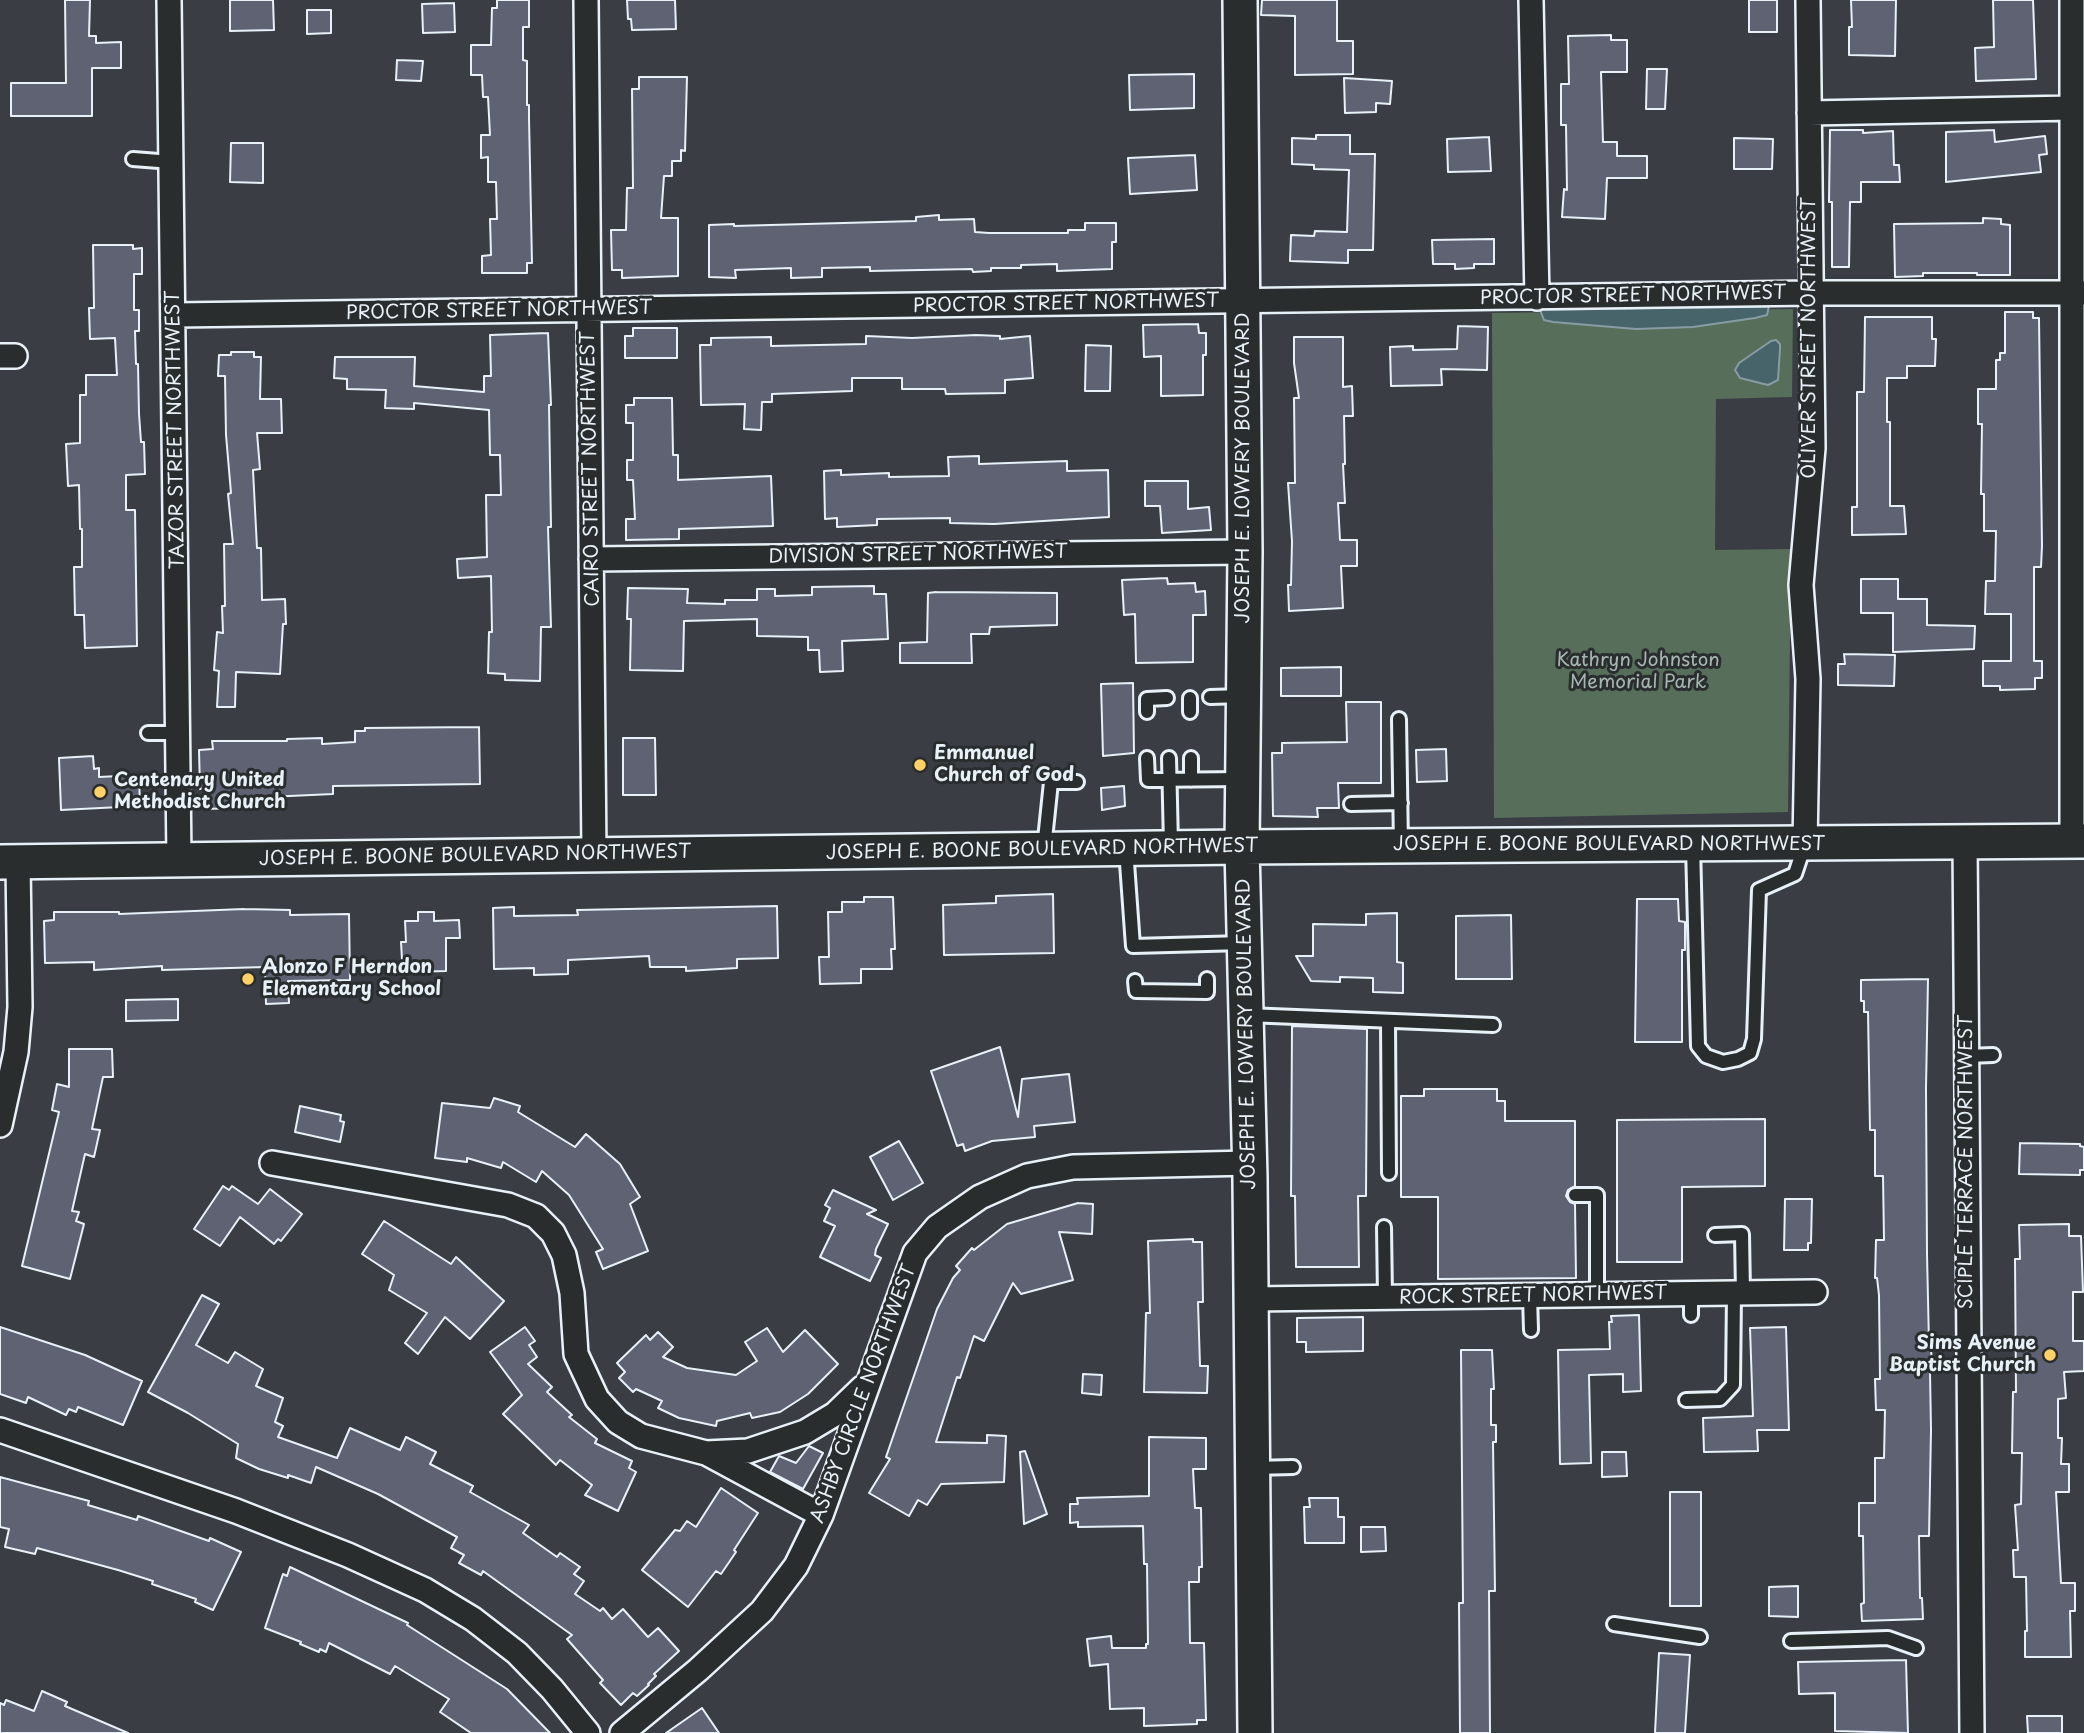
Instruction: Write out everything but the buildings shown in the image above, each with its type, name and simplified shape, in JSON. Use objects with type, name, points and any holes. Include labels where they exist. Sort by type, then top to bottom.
[{"type":"main road","name":"JOSEPH E. LOWERY BOULEVARD","points":[[1240,0],[1245,552],[1242,847],[1250,1163],[1255,1733]]},
{"type":"main road","name":"JOSEPH E. BOONE BOULEVARD NORTHWEST","points":[[9,862],[1126,848],[2078,841]]},
{"type":"street","name":"TAZOR STREET NORTHWEST","points":[[170,0],[179,860]]},
{"type":"street","name":"CAIRO STREET NORTHWEST","points":[[586,0],[594,855]]},
{"type":"street","points":[[1531,0],[1537,298]]},
{"type":"street","name":"OLIVER STREET NORTHWEST","points":[[1805,844],[1808,679],[1801,585],[1813,448],[1808,0]]},
{"type":"street","points":[[2072,0],[2072,108],[2078,216],[2078,841]]},
{"type":"street","points":[[1809,113],[2072,108]]},
{"type":"street","name":"PROCTOR STREET NORTHWEST","points":[[175,314],[1812,293],[2078,293]]},
{"type":"street","name":"DIVISION STREET NORTHWEST","points":[[592,559],[1245,552]]},
{"type":"street","name":"SCIPLE TERRACE NORTHWEST","points":[[1965,842],[1972,1733]]},
{"type":"street","points":[[1,1117],[16,1052],[20,1007],[9,862]]},
{"type":"street","points":[[272,1163],[508,1205],[536,1216],[553,1233],[564,1255],[572,1293],[576,1354],[597,1399],[618,1422],[641,1436],[706,1453],[821,1515]]},
{"type":"street","name":"ASHBY CIRCLE NORTHWEST","points":[[622,1733],[698,1670],[762,1611],[796,1566],[821,1515],[915,1254],[937,1227],[980,1197],[1027,1177],[1073,1167],[1250,1163]]},
{"type":"street","name":"ROCK STREET NORTHWEST","points":[[1251,1299],[1597,1295],[1691,1304],[1738,1293],[1815,1292]]},
{"type":"street","points":[[706,1453],[748,1451],[805,1432],[835,1415],[867,1383]]},
{"type":"street","points":[[0,1430],[236,1511],[348,1555],[425,1590],[473,1619],[517,1653],[552,1689],[588,1733]]},
{"type":"lane","points":[[133,159],[172,162]]},
{"type":"lane","points":[[1210,697],[1244,696]]},
{"type":"lane","points":[[1147,712],[1147,699],[1167,698]]},
{"type":"lane","points":[[1190,698],[1190,712]]},
{"type":"lane","points":[[1399,719],[1402,847]]},
{"type":"lane","points":[[148,733],[178,733]]},
{"type":"lane","points":[[1147,758],[1148,780],[1243,779]]},
{"type":"lane","points":[[1169,758],[1171,848]]},
{"type":"lane","points":[[1191,758],[1191,780]]},
{"type":"lane","points":[[1044,849],[1051,782],[1077,782]]},
{"type":"lane","points":[[1351,804],[1401,803]]},
{"type":"lane","points":[[1693,845],[1698,1046],[1706,1056],[1723,1062],[1750,1053],[1754,1040],[1759,890],[1795,874],[1805,844]]},
{"type":"lane","points":[[1126,848],[1133,952],[1206,950],[1244,943]]},
{"type":"lane","points":[[1135,981],[1136,990],[1156,986],[1184,986],[1207,992],[1207,979]]},
{"type":"lane","points":[[1246,1015],[1493,1026]]},
{"type":"lane","points":[[1388,1021],[1389,1173]]},
{"type":"lane","points":[[1967,1056],[1993,1055]]},
{"type":"lane","points":[[1575,1195],[1597,1195],[1597,1295]]},
{"type":"lane","points":[[1384,1227],[1385,1297]]},
{"type":"lane","points":[[1686,1400],[1720,1399],[1733,1385],[1742,1234],[1715,1235]]},
{"type":"lane","points":[[1531,1296],[1531,1330]]},
{"type":"lane","points":[[1252,1468],[1293,1467]]},
{"type":"lane","points":[[1614,1623],[1700,1637]]},
{"type":"lane","points":[[1791,1641],[1888,1638],[1916,1648]]},
{"type":"green space","name":"Kathryn Johnston Memorial Park","points":[[1793,309],[1792,397],[1716,399],[1715,550],[1791,549],[1788,812],[1494,818],[1492,313]]},
{"type":"water","points":[[1769,306],[1767,315],[1755,318],[1693,327],[1636,329],[1553,322],[1544,320],[1540,310]]},
{"type":"water","points":[[1776,340],[1780,344],[1778,380],[1768,385],[1740,378],[1735,370],[1739,363]]},
{"type":"place","name":"Emmanuel Church of God","points":[[920,765]]},
{"type":"place","name":"Centenary United Methodist Church","points":[[100,792]]},
{"type":"place","name":"Alonzo F Herndon Elementary School","points":[[248,979]]},
{"type":"place","name":"Sims Avenue Baptist Church","points":[[2050,1355]]}]
